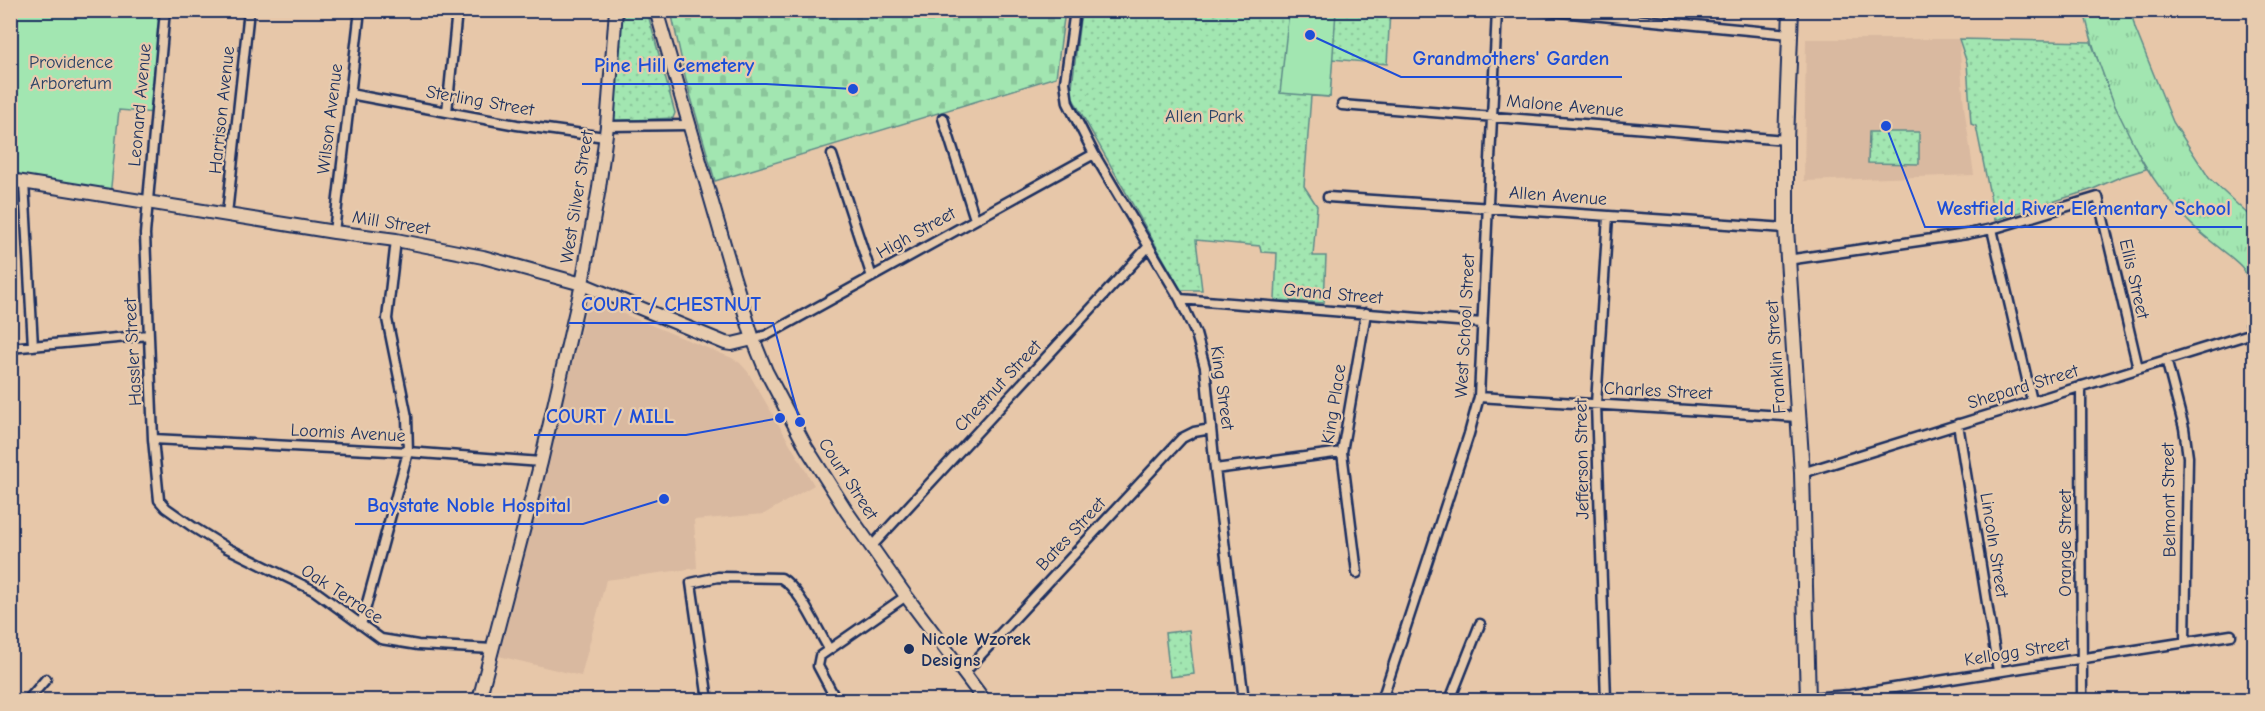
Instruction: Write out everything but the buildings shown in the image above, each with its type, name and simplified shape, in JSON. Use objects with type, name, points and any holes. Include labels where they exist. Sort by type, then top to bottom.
[{"type":"main road","name":"West Silver Street","points":[[479,700],[540,462],[582,284],[599,188],[616,10]]},
{"type":"main road","name":"Court Street","points":[[656,10],[688,125],[753,339],[766,371],[806,447],[871,547],[984,700]]},
{"type":"main road","name":"Franklin Street","points":[[1791,10],[1786,140],[1786,228],[1802,473],[1808,699]]},
{"type":"main road","name":"Mill Street","points":[[10,180],[396,240],[483,257],[582,284],[725,343],[737,344],[753,339]]},
{"type":"street","name":"Leonard Avenue","points":[[147,202],[165,10]]},
{"type":"street","name":"Harrison Avenue","points":[[227,214],[249,10]]},
{"type":"street","name":"Wilson Avenue","points":[[333,232],[360,10]]},
{"type":"street","points":[[447,112],[457,10]]},
{"type":"street","name":"King Street","points":[[1075,10],[1066,76],[1068,103],[1094,154],[1180,299],[1196,334],[1205,367],[1215,469],[1244,700]]},
{"type":"street","name":"West School Street","points":[[1382,700],[1479,397],[1497,10]]},
{"type":"street","points":[[1539,10],[1790,34]]},
{"type":"street","name":"Sterling Street","points":[[350,94],[447,112],[606,131],[688,125]]},
{"type":"street","name":"Malone Avenue","points":[[1342,105],[1786,140]]},
{"type":"street","points":[[943,118],[975,219]]},
{"type":"street","name":"High Street","points":[[753,339],[766,335],[1094,154]]},
{"type":"street","points":[[832,155],[872,277]]},
{"type":"street","points":[[24,182],[33,346]]},
{"type":"street","name":"Allen Avenue","points":[[1328,197],[1786,228]]},
{"type":"street","name":"Ellis Street","points":[[1992,229],[2098,197],[2138,368]]},
{"type":"street","name":"Hassler Street","points":[[147,202],[145,234],[153,439],[159,500]]},
{"type":"street","name":"Jefferson Street","points":[[1606,700],[1596,404],[1608,216]]},
{"type":"street","points":[[1787,260],[1992,229],[2032,402]]},
{"type":"street","points":[[361,625],[408,452],[407,417],[387,319],[396,240]]},
{"type":"street","name":"Chestnut Street","points":[[871,547],[1149,246]]},
{"type":"street","name":"Grand Street","points":[[1180,299],[1482,323]]},
{"type":"street","name":"King Place","points":[[1357,573],[1342,452],[1366,313]]},
{"type":"street","name":"Shepard Street","points":[[1802,473],[2253,333]]},
{"type":"street","points":[[10,348],[149,335]]},
{"type":"street","name":"Belmont Street","points":[[2166,359],[2184,428],[2188,458],[2185,642]]},
{"type":"street","name":"Orange Street","points":[[2081,386],[2082,700]]},
{"type":"street","name":"Charles Street","points":[[1479,397],[1798,417]]},
{"type":"street","name":"Lincoln Street","points":[[1958,424],[1998,671]]},
{"type":"street","name":"Bates Street","points":[[963,674],[1182,438],[1194,432],[1211,429]]},
{"type":"street","name":"Loomis Avenue","points":[[153,439],[408,452],[540,462]]},
{"type":"street","points":[[1215,469],[1342,452]]},
{"type":"street","name":"Oak Terrace","points":[[159,500],[193,527],[227,548],[315,591],[381,639],[418,645],[493,649]]},
{"type":"street","points":[[708,700],[691,583],[718,577],[773,576],[787,581],[829,649]]},
{"type":"street","points":[[836,700],[818,666],[820,656],[906,596]]},
{"type":"street","points":[[1450,700],[1480,624]]},
{"type":"street","name":"Kellogg Street","points":[[1808,699],[1850,695],[2231,634]]},
{"type":"street","points":[[28,700],[46,679]]},
{"type":"shaded area","points":[[1806,39],[1959,39],[1964,107],[1974,175],[1804,181]]},
{"type":"shaded area","points":[[588,301],[740,363],[748,372],[814,485],[764,514],[694,520],[697,568],[606,580],[581,676],[499,656]]},
{"type":"green space","points":[[671,10],[1065,11],[1056,77],[715,181],[686,80]]},
{"type":"green space","name":"Providence Arboretum","points":[[10,11],[166,11],[156,113],[119,110],[110,196],[11,180]]},
{"type":"green space","points":[[622,11],[647,11],[675,113],[673,118],[615,121],[612,118]]},
{"type":"green space","name":"Allen Park","points":[[1081,11],[1390,11],[1387,64],[1332,59],[1330,97],[1311,96],[1304,186],[1317,206],[1313,256],[1326,256],[1324,303],[1275,300],[1277,253],[1261,252],[1260,246],[1196,240],[1202,290],[1181,290],[1071,95]]},
{"type":"green space","points":[[1289,11],[1336,11],[1330,97],[1280,93]]},
{"type":"green space","points":[[2084,11],[2131,11],[2135,28],[2173,122],[2209,178],[2254,220],[2254,321],[2245,324],[2248,283],[2243,268],[2185,218],[2166,196],[2134,147],[2100,67]]},
{"type":"green space","points":[[1959,39],[2091,42],[2115,106],[2146,169],[2093,189],[1995,220],[1976,126],[1971,124],[1967,63]]},
{"type":"green space","points":[[1869,132],[1919,132],[1919,164],[1868,163]]},
{"type":"green space","points":[[1189,630],[1194,674],[1170,677],[1165,633]]},
{"type":"place","name":"Grandmothers' Garden","points":[[1310,35]]},
{"type":"place","name":"Pine Hill Cemetery","points":[[853,89]]},
{"type":"place","name":"Westfield River Elementary School","points":[[1886,126]]},
{"type":"place","name":"COURT / MILL","points":[[780,418]]},
{"type":"place","name":"COURT / CHESTNUT","points":[[800,422]]},
{"type":"place","name":"Baystate Noble Hospital","points":[[664,499]]},
{"type":"place","name":"Nicole Wzorek Designs","points":[[909,649]]}]
